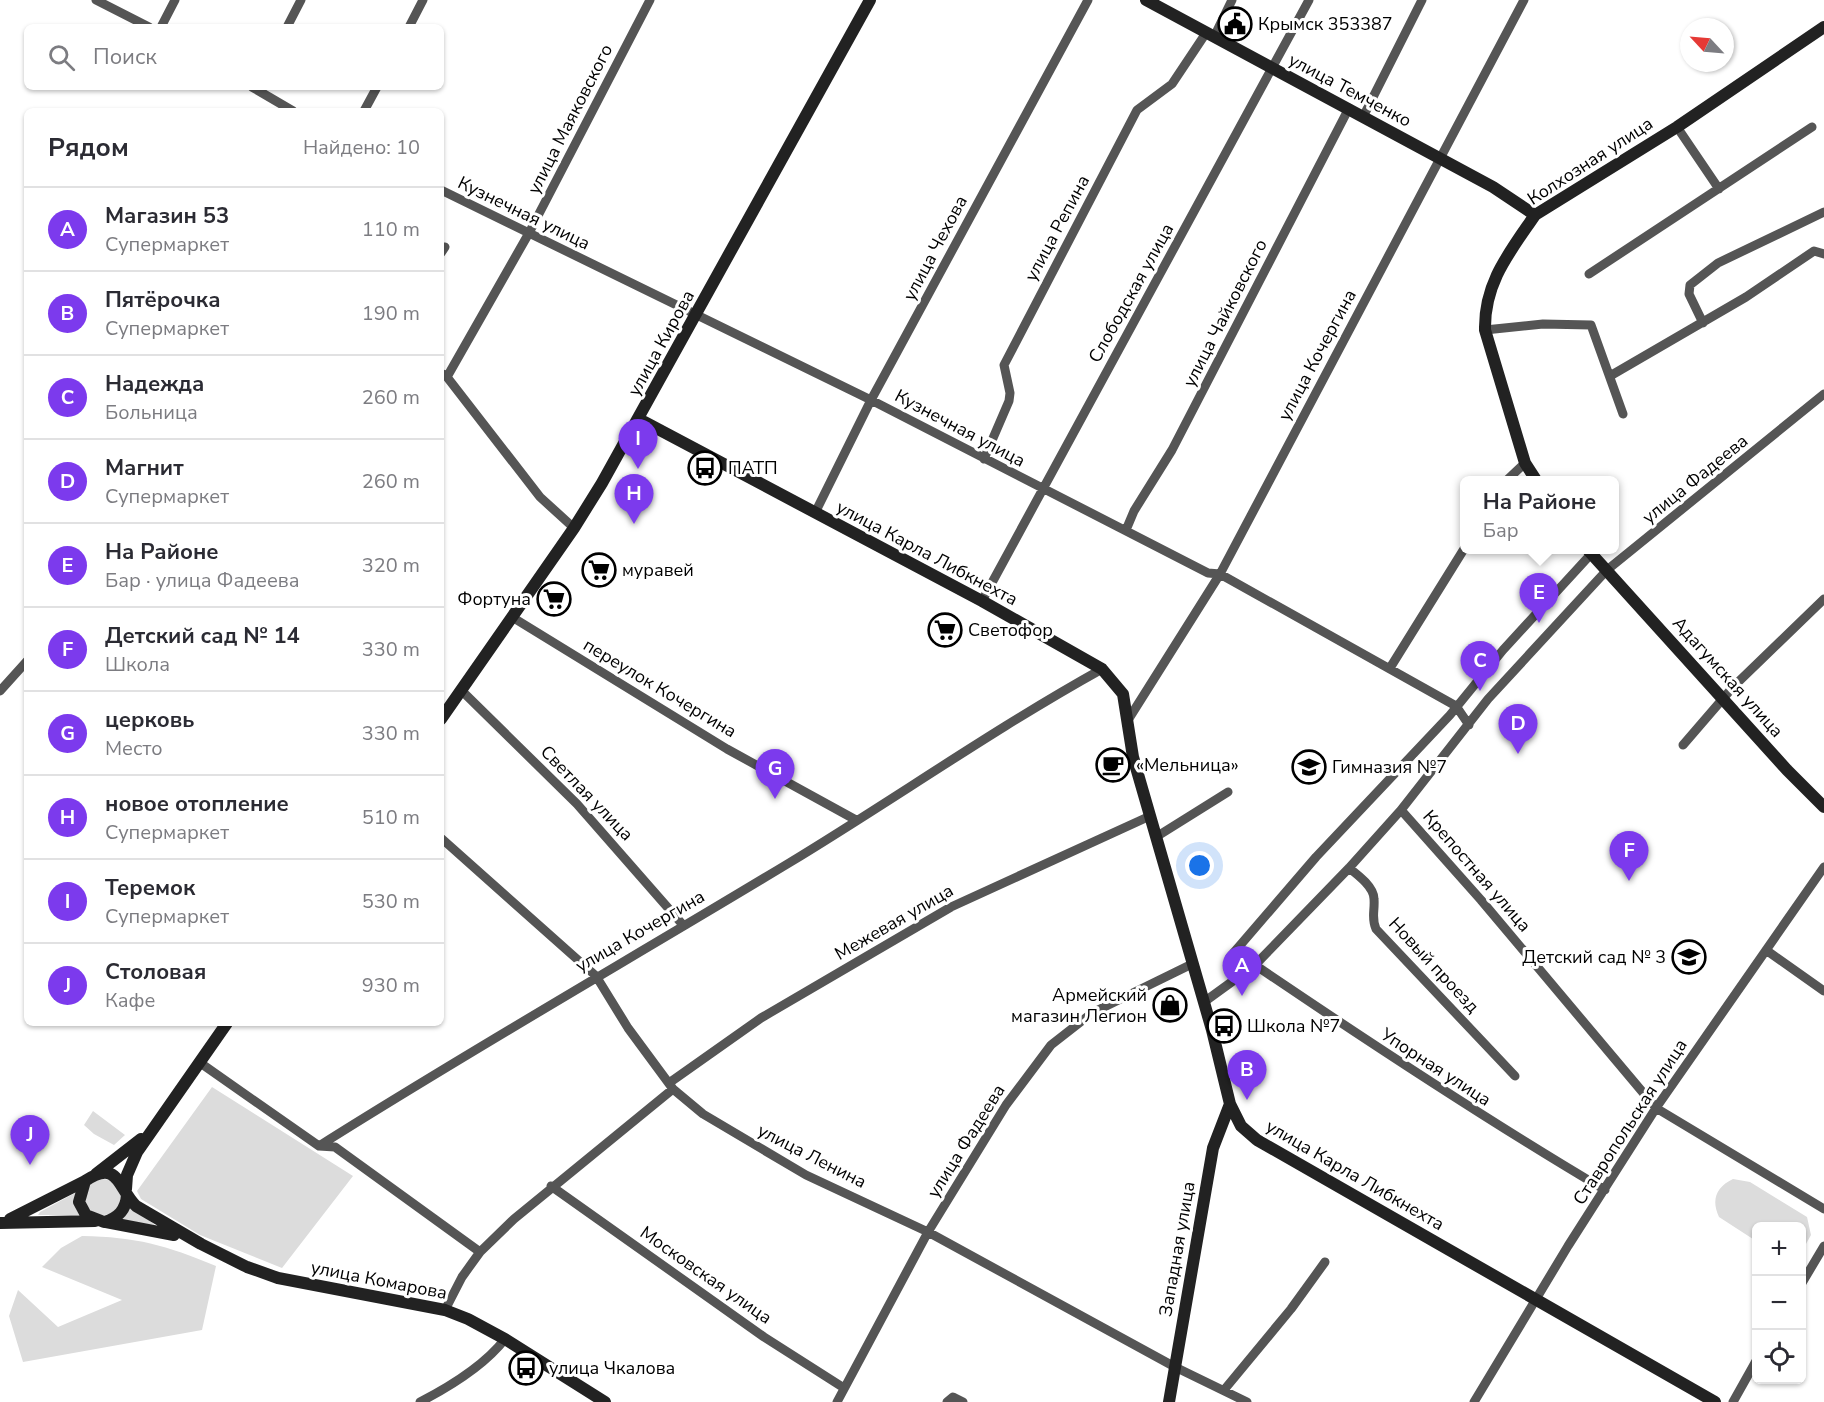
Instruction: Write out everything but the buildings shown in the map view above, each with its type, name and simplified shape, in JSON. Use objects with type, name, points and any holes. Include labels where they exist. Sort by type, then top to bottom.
[{"type":"main road","name":"улица Кирова","points":[[444,715],[574,528],[639,419],[870,0]]},
{"type":"main road","name":"улица Темченко","points":[[1146,0],[1493,187],[1535,216]]},
{"type":"main road","name":"Колхозная улица","points":[[1533,476],[1525,463],[1485,330],[1484,308],[1495,278],[1535,216],[1677,127],[1824,27]]},
{"type":"main road","name":"улица Карла Либкнехта","points":[[639,419],[982,601],[1102,669],[1123,694],[1133,757],[1204,1002],[1230,1104],[1241,1126],[1257,1140],[1715,1402]]},
{"type":"main road","points":[[1593,554],[1607,570]]},
{"type":"main road","name":"Адагумская улица","points":[[1607,570],[1725,698],[1786,770],[1824,807]]},
{"type":"main road","points":[[0,1223],[102,1221],[119,1215],[124,1208],[132,1164],[158,1120],[225,1026]]},
{"type":"main road","name":"Западная улица","points":[[1169,1402],[1213,1148],[1230,1104]]},
{"type":"main road","points":[[0,1223],[90,1178],[134,1146],[158,1120]]},
{"type":"main road","points":[[90,1178],[111,1175],[118,1178],[136,1206],[201,1244]]},
{"type":"main road","points":[[90,1178],[79,1202],[86,1215],[102,1221],[166,1232],[201,1244]]},
{"type":"main road","name":"улица Комарова","points":[[201,1244],[247,1267],[278,1278],[445,1310],[505,1339],[605,1402]]},
{"type":"street","points":[[96,0],[143,24]]},
{"type":"street","points":[[163,24],[175,0]]},
{"type":"street","points":[[289,24],[301,0]]},
{"type":"street","points":[[411,24],[423,0]]},
{"type":"street","name":"улица Маяковского","points":[[444,375],[529,234],[650,0]]},
{"type":"street","name":"улица Чехова","points":[[814,513],[871,400],[1088,0]]},
{"type":"street","name":"улица Репина","points":[[984,459],[1009,401],[1010,393],[1004,365],[1137,110],[1172,84],[1210,35],[1232,0]]},
{"type":"street","name":"Слободская улица","points":[[982,601],[1309,0]]},
{"type":"street","points":[[1363,117],[1422,0]]},
{"type":"street","name":"улица Кочергина","points":[[1128,720],[1220,574],[1524,0]]},
{"type":"street","points":[[257,90],[288,108]]},
{"type":"street","points":[[366,108],[375,90]]},
{"type":"street","name":"улица Чайковского","points":[[1126,530],[1134,511],[1172,450],[1349,108]]},
{"type":"street","points":[[1677,127],[1719,189]]},
{"type":"street","points":[[1589,274],[1812,128]]},
{"type":"street","name":"Кузнечная улица","points":[[444,192],[871,400],[1209,573],[1220,574],[1456,706]]},
{"type":"street","points":[[1703,322],[1689,294],[1690,285],[1718,263],[1824,212]]},
{"type":"street","points":[[1610,376],[1703,322],[1814,251],[1824,254]]},
{"type":"street","points":[[1485,330],[1543,324],[1592,325],[1623,414]]},
{"type":"street","points":[[444,375],[540,497],[574,528]]},
{"type":"street","name":"улица Фадеева","points":[[1204,1002],[1255,965],[1349,868],[1401,810],[1488,699],[1607,570],[1824,394]]},
{"type":"street","points":[[1511,476],[1525,463]]},
{"type":"street","points":[[1390,668],[1461,554]]},
{"type":"street","points":[[1236,979],[1228,969],[1230,957],[1316,857],[1456,706],[1587,554]]},
{"type":"street","points":[[1683,745],[1733,687],[1824,599]]},
{"type":"street","name":"переулок Кочергина","points":[[512,617],[727,749],[855,820]]},
{"type":"street","points":[[0,691],[24,664]]},
{"type":"street","name":"улица Кочергина","points":[[319,1146],[596,976],[897,797],[1054,695],[1102,669]]},
{"type":"street","name":"Светлая улица","points":[[461,690],[577,804],[683,925]]},
{"type":"street","points":[[1456,706],[1469,725]]},
{"type":"street","points":[[1156,837],[1228,792]]},
{"type":"street","name":"Крепостная улица","points":[[1401,810],[1481,900],[1656,1108],[1824,1209]]},
{"type":"street","name":"Межевая улица","points":[[445,1310],[462,1277],[480,1252],[551,1186],[671,1086],[761,1018],[951,907],[1150,816]]},
{"type":"street","name":"улица Ленина","points":[[444,841],[596,976],[628,1028],[671,1086],[735,1135],[785,1163],[928,1232],[1175,1367],[1247,1402]]},
{"type":"street","name":"Ставропольская улица","points":[[1474,1402],[1656,1108],[1824,867]]},
{"type":"street","name":"Новый проезд","points":[[1349,868],[1372,892],[1373,922],[1376,929],[1515,1076]]},
{"type":"street","points":[[1766,950],[1824,990]]},
{"type":"street","name":"улица Фадеева","points":[[837,1402],[928,1232],[1005,1105],[1052,1045],[1092,1013],[1192,964]]},
{"type":"street","name":"Упорная улица","points":[[1255,965],[1485,1118],[1605,1190]]},
{"type":"street","points":[[200,1062],[319,1146],[335,1147],[480,1252]]},
{"type":"street","name":"Московская улица","points":[[551,1186],[764,1336],[844,1388]]},
{"type":"street","points":[[1806,1276],[1824,1246]]},
{"type":"street","points":[[1224,1390],[1291,1309],[1324,1262]]},
{"type":"street","points":[[423,1401],[472,1371],[495,1352],[505,1339]]},
{"type":"street","points":[[1733,1402],[1752,1368]]},
{"type":"street","points":[[946,1402],[953,1397],[963,1402]]},
{"type":"shaded area","points":[[212,1087],[353,1176],[282,1268],[200,1235],[141,1199],[137,1191]]},
{"type":"shaded area","points":[[93,1111],[125,1135],[114,1145],[94,1134],[84,1125]]},
{"type":"shaded area","points":[[103,1179],[116,1184],[121,1197],[116,1210],[103,1215],[90,1210],[85,1197],[90,1184]]},
{"type":"shaded area","points":[[1733,1179],[1750,1182],[1807,1217],[1811,1235],[1806,1244],[1806,1222],[1752,1222],[1752,1238],[1719,1217],[1715,1200],[1719,1190]]},
{"type":"shaded area","points":[[75,1193],[80,1215],[38,1215],[40,1212]]},
{"type":"shaded area","points":[[130,1205],[155,1225],[118,1220]]},
{"type":"shaded area","points":[[82,1236],[135,1240],[216,1266],[202,1330],[23,1362],[9,1316],[18,1290],[58,1327],[122,1300],[42,1267],[61,1248]]},
{"type":"place","name":"Крымск 353387","points":[[1235,24]]},
{"type":"place","name":"ПАТП","points":[[705,468]]},
{"type":"place","name":"Теремок","points":[[638,469]]},
{"type":"place","name":"новое отопление","points":[[634,524]]},
{"type":"place","name":"муравей","points":[[599,570]]},
{"type":"place","name":"Фортуна","points":[[554,599]]},
{"type":"place","name":"На Районе","points":[[1539,623]]},
{"type":"place","name":"Светофор","points":[[945,630]]},
{"type":"place","name":"Надежда","points":[[1480,691]]},
{"type":"place","name":"Магнит","points":[[1518,754]]},
{"type":"place","name":"«Мельница»","points":[[1113,765]]},
{"type":"place","name":"Гимназия №7","points":[[1309,767]]},
{"type":"place","name":"церковь","points":[[775,799]]},
{"type":"place","name":"Детский сад № 14","points":[[1629,881]]},
{"type":"place","name":"Детский сад № 3","points":[[1689,957]]},
{"type":"place","name":"Магазин 53","points":[[1242,996]]},
{"type":"place","name":"Армейский магазин Легион","points":[[1170,1005]]},
{"type":"place","name":"Школа №7","points":[[1224,1026]]},
{"type":"place","name":"Пятёрочка","points":[[1247,1100]]},
{"type":"place","name":"Столовая","points":[[30,1165]]},
{"type":"place","name":"улица Чкалова","points":[[526,1368]]}]
